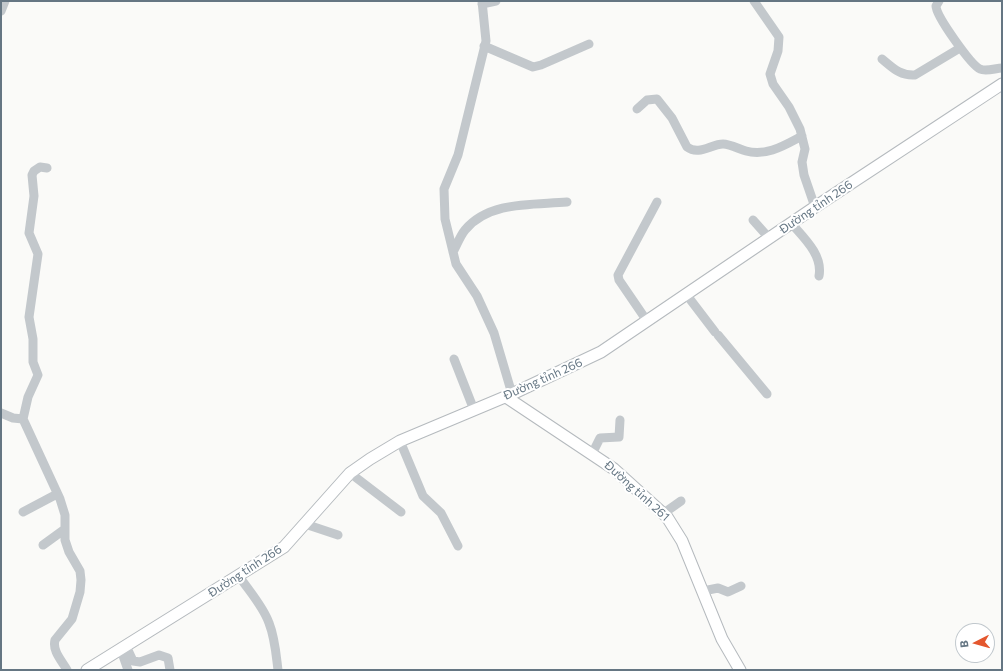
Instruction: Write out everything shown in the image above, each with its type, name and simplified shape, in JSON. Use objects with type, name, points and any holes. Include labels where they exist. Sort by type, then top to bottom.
[{"type":"main road","name":"Đường tỉnh 266","points":[[88,670],[284,547],[350,473],[400,441],[509,395],[591,357],[814,207],[1002,84]]},
{"type":"main road","name":"Đường tỉnh 261","points":[[509,395],[614,469],[664,513],[678,532],[722,639],[740,670]]},
{"type":"street","points":[[1,11],[6,1]]},
{"type":"street","points":[[496,1],[482,2],[486,37],[458,154],[444,190],[446,226],[453,252],[460,271],[477,296],[494,333],[509,395]]},
{"type":"street","points":[[754,1],[779,37],[778,50],[770,70],[771,80],[789,107],[802,136],[805,149],[802,162],[804,175],[814,207]]},
{"type":"street","points":[[938,1],[936,6],[937,13],[960,48],[982,70],[1002,68]]},
{"type":"street","points":[[484,46],[533,67],[589,44]]},
{"type":"street","points":[[882,59],[900,73],[915,75],[960,48]]},
{"type":"street","points":[[637,109],[647,100],[657,99],[672,118],[687,147],[691,150],[707,149],[724,144],[748,152],[757,153],[779,148],[802,136]]},
{"type":"street","points":[[47,168],[40,167],[34,171],[32,175],[34,196],[28,233],[38,254],[29,317],[33,339],[33,362],[38,375],[28,397],[23,419],[53,497],[65,515],[62,531],[69,552],[80,571],[81,580],[78,600],[72,619],[55,640],[54,644],[55,649],[67,670]]},
{"type":"street","points":[[453,252],[464,231],[473,222],[487,212],[509,207],[567,202]]},
{"type":"street","points":[[647,320],[619,280],[618,275],[657,202]]},
{"type":"street","points":[[753,220],[769,238]]},
{"type":"street","points":[[791,223],[817,256],[820,267],[819,276]]},
{"type":"street","points":[[686,294],[767,394]]},
{"type":"street","points":[[454,359],[474,410]]},
{"type":"street","points":[[1,413],[14,418],[23,419]]},
{"type":"street","points":[[592,454],[600,438],[619,437],[620,420]]},
{"type":"street","points":[[400,441],[423,496],[441,513],[458,546]]},
{"type":"street","points":[[350,473],[401,512]]},
{"type":"street","points":[[23,512],[53,497]]},
{"type":"street","points":[[664,513],[681,502]]},
{"type":"street","points":[[306,524],[338,535]]},
{"type":"street","points":[[46,542],[62,531]]},
{"type":"street","points":[[239,576],[264,612],[270,624],[274,639],[278,670]]},
{"type":"street","points":[[703,591],[718,588],[728,592],[741,586]]},
{"type":"street","points":[[123,648],[128,670]]},
{"type":"street","points":[[123,648],[133,661],[140,662],[159,655],[168,658],[170,670]]}]
